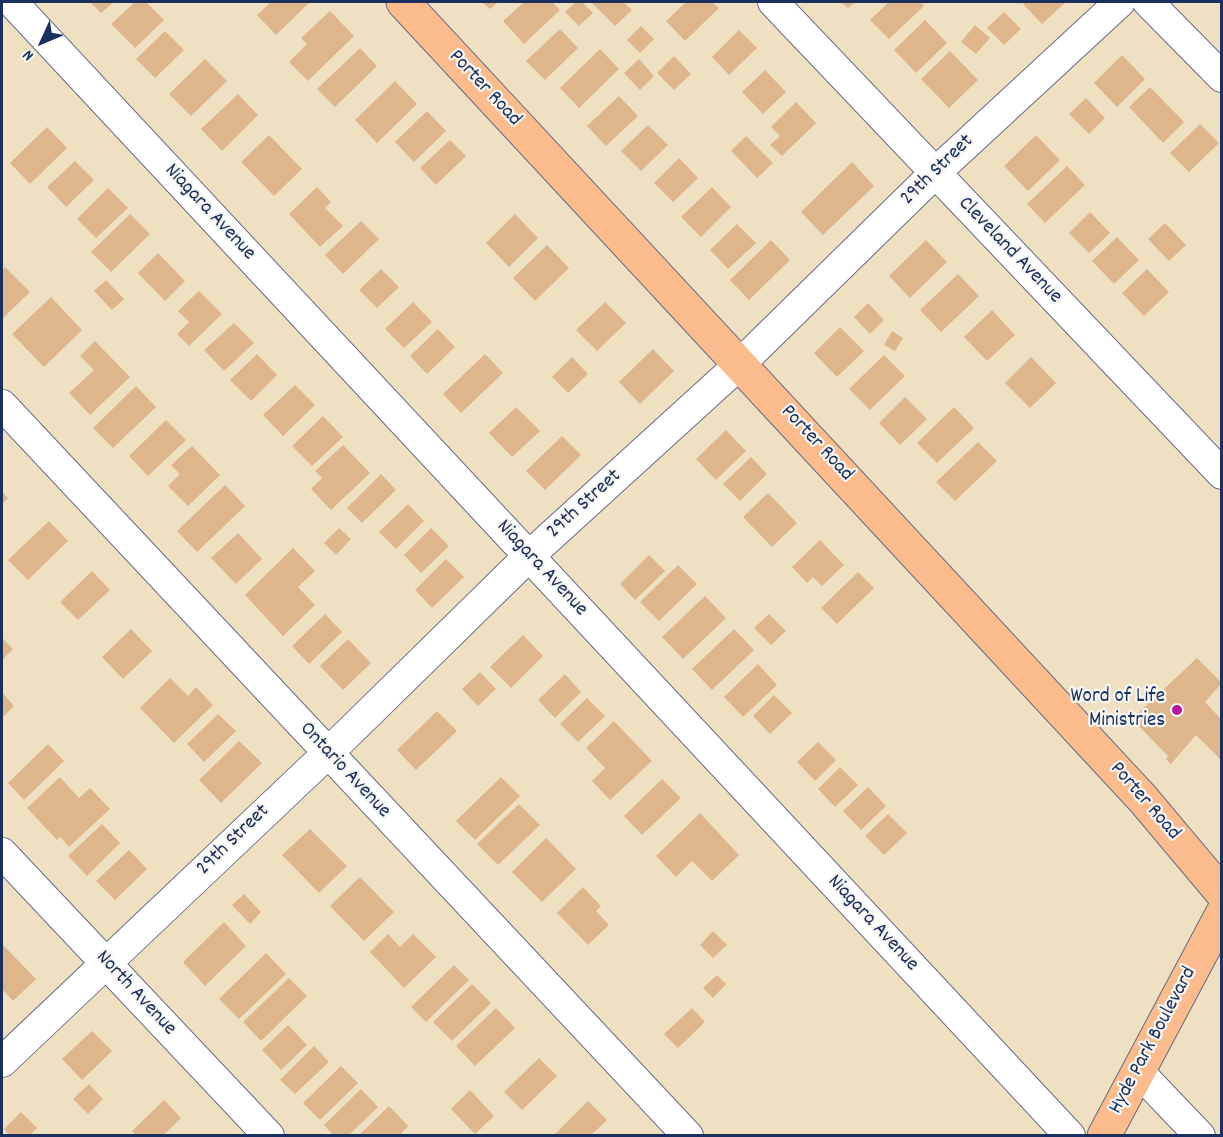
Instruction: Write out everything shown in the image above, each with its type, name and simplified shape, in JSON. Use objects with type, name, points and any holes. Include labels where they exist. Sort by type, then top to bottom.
[{"type":"main road","name":"Porter Road","points":[[403,2],[741,363],[1143,799],[1221,893]]},
{"type":"main road","name":"Hyde Park Boulevard","points":[[1104,1136],[1221,914]]},
{"type":"street","name":"Niagara Avenue","points":[[12,2],[1070,1136]]},
{"type":"street","name":"Cleveland Avenue","points":[[773,2],[1221,474]]},
{"type":"street","name":"29th Street","points":[[2,1062],[327,753],[529,556],[741,363],[935,173],[1120,2]]},
{"type":"street","points":[[1148,2],[1221,77]]},
{"type":"street","name":"Ontario Avenue","points":[[2,405],[688,1136]]},
{"type":"street","name":"North Avenue","points":[[2,853],[268,1136]]},
{"type":"street","points":[[1138,1071],[1200,1136]]},
{"type":"building","points":[[90,2],[114,2],[101,13]]},
{"type":"building","points":[[135,2],[146,2],[164,20],[135,48],[111,24]]},
{"type":"building","points":[[271,2],[310,2],[276,35],[257,15]]},
{"type":"building","points":[[482,2],[498,2],[490,9]]},
{"type":"building","points":[[524,2],[552,2],[560,10],[524,44],[503,21]]},
{"type":"building","points":[[576,2],[582,2],[593,13],[579,26],[565,12]]},
{"type":"building","points":[[591,2],[623,2],[632,10],[615,26]]},
{"type":"building","points":[[686,2],[712,2],[719,8],[685,41],[666,21]]},
{"type":"building","points":[[841,2],[855,2],[848,8]]},
{"type":"building","points":[[889,2],[920,2],[924,6],[889,39],[870,20]]},
{"type":"building","points":[[1026,2],[1066,2],[1042,24],[1023,4]]},
{"type":"building","points":[[330,11],[354,36],[308,81],[289,62],[307,44],[301,38]]},
{"type":"building","points":[[1004,12],[1021,29],[1004,45],[987,28]]},
{"type":"building","points":[[925,20],[947,43],[916,73],[894,50]]},
{"type":"building","points":[[975,25],[990,38],[976,54],[961,42]]},
{"type":"building","points":[[641,26],[654,39],[640,53],[627,40]]},
{"type":"building","points":[[560,29],[578,48],[545,80],[526,61]]},
{"type":"building","points":[[739,30],[757,48],[729,75],[712,57]]},
{"type":"building","points":[[165,31],[184,50],[155,78],[136,59]]},
{"type":"building","points":[[360,48],[377,66],[335,107],[317,89]]},
{"type":"building","points":[[600,49],[619,69],[579,108],[560,88]]},
{"type":"building","points":[[950,51],[978,80],[949,108],[921,79]]},
{"type":"building","points":[[1122,55],[1145,79],[1117,107],[1094,83]]},
{"type":"building","points":[[674,56],[691,74],[674,90],[657,73]]},
{"type":"building","points":[[205,59],[227,81],[191,116],[169,94]]},
{"type":"building","points":[[639,59],[654,76],[640,90],[624,73]]},
{"type":"building","points":[[765,70],[786,92],[763,114],[742,92]]},
{"type":"building","points":[[395,81],[417,104],[377,143],[355,120]]},
{"type":"building","points":[[1150,87],[1184,122],[1163,143],[1129,107]]},
{"type":"building","points":[[238,94],[258,115],[222,151],[201,129]]},
{"type":"building","points":[[619,96],[638,116],[606,146],[587,126]]},
{"type":"building","points":[[1086,98],[1105,118],[1089,134],[1069,114]]},
{"type":"building","points":[[796,102],[816,123],[782,156],[770,145],[780,136],[771,127]]},
{"type":"building","points":[[427,111],[446,131],[414,162],[395,142]]},
{"type":"building","points":[[1200,124],[1219,143],[1189,172],[1170,153]]},
{"type":"building","points":[[648,125],[668,145],[641,171],[621,151]]},
{"type":"building","points":[[47,127],[67,148],[30,184],[10,163]]},
{"type":"building","points":[[269,135],[302,169],[274,196],[241,162]]},
{"type":"building","points":[[1036,135],[1060,160],[1028,191],[1004,166]]},
{"type":"building","points":[[746,136],[773,163],[757,178],[731,151]]},
{"type":"building","points":[[450,140],[466,156],[436,185],[420,168]]},
{"type":"building","points":[[679,158],[698,178],[673,202],[654,183]]},
{"type":"building","points":[[75,161],[94,180],[66,207],[47,187]]},
{"type":"building","points":[[852,162],[874,186],[823,235],[801,212]]},
{"type":"building","points":[[1067,166],[1085,185],[1045,223],[1027,204]]},
{"type":"building","points":[[317,187],[331,202],[325,208],[343,226],[320,247],[289,214]]},
{"type":"building","points":[[712,187],[731,207],[701,237],[681,217]]},
{"type":"building","points":[[108,188],[128,208],[96,238],[77,219]]},
{"type":"building","points":[[1090,212],[1110,233],[1089,253],[1069,233]]},
{"type":"building","points":[[130,214],[150,234],[111,272],[91,252]]},
{"type":"building","points":[[515,214],[538,238],[509,267],[486,243]]},
{"type":"building","points":[[361,221],[379,239],[343,274],[325,255]]},
{"type":"building","points":[[1165,223],[1186,245],[1169,261],[1148,239]]},
{"type":"building","points":[[737,224],[756,243],[728,269],[710,250]]},
{"type":"building","points":[[1117,237],[1139,260],[1114,284],[1092,261]]},
{"type":"building","points":[[771,240],[790,260],[749,300],[730,280]]},
{"type":"building","points":[[926,240],[947,262],[910,298],[889,276]]},
{"type":"building","points":[[547,245],[569,268],[535,301],[513,278]]},
{"type":"building","points":[[158,253],[185,281],[165,301],[138,273]]},
{"type":"building","points":[[5,267],[30,292],[2,319],[2,271]]},
{"type":"building","points":[[381,269],[399,287],[377,308],[359,290]]},
{"type":"building","points":[[1147,269],[1169,292],[1144,316],[1122,293]]},
{"type":"building","points":[[958,274],[979,296],[941,332],[920,310]]},
{"type":"building","points":[[106,280],[124,299],[112,310],[94,291]]},
{"type":"building","points":[[199,291],[222,314],[189,346],[177,334],[189,322],[178,311]]},
{"type":"building","points":[[51,297],[82,330],[44,367],[12,334]]},
{"type":"building","points":[[413,302],[432,322],[404,348],[385,329]]},
{"type":"building","points":[[605,302],[626,323],[597,351],[576,330]]},
{"type":"building","points":[[868,303],[884,320],[870,334],[854,317]]},
{"type":"building","points":[[992,310],[1015,335],[987,361],[964,337]]},
{"type":"building","points":[[234,323],[254,343],[224,371],[204,350]]},
{"type":"building","points":[[840,327],[864,351],[837,377],[814,353]]},
{"type":"building","points":[[438,329],[455,347],[427,374],[410,356]]},
{"type":"building","points":[[892,331],[903,338],[895,351],[884,345]]},
{"type":"building","points":[[95,341],[130,377],[90,415],[69,393],[94,370],[80,356]]},
{"type":"building","points":[[653,349],[674,371],[640,404],[619,382]]},
{"type":"building","points":[[257,354],[277,375],[251,401],[230,380]]},
{"type":"building","points":[[485,354],[503,373],[461,413],[443,394]]},
{"type":"building","points":[[884,355],[905,376],[870,410],[849,389]]},
{"type":"building","points":[[572,357],[588,374],[568,393],[552,377]]},
{"type":"building","points":[[1031,357],[1056,383],[1030,408],[1005,383]]},
{"type":"building","points":[[295,385],[315,405],[283,436],[263,415]]},
{"type":"building","points":[[136,386],[156,407],[113,448],[93,428]]},
{"type":"building","points":[[905,397],[927,419],[900,445],[879,423]]},
{"type":"building","points":[[516,407],[540,431],[512,457],[489,433]]},
{"type":"building","points":[[954,407],[974,428],[937,463],[917,443]]},
{"type":"building","points":[[323,416],[343,437],[312,466],[292,446]]},
{"type":"building","points":[[166,420],[186,440],[148,476],[129,456]]},
{"type":"building","points":[[726,430],[746,451],[716,480],[696,459]]},
{"type":"building","points":[[562,436],[581,455],[545,490],[526,471]]},
{"type":"building","points":[[978,442],[997,461],[955,501],[936,482]]},
{"type":"building","points":[[343,445],[370,473],[331,510],[311,489],[322,478],[315,471]]},
{"type":"building","points":[[192,446],[220,475],[188,506],[168,486],[180,474],[171,465]]},
{"type":"building","points":[[751,457],[767,474],[740,501],[723,484]]},
{"type":"building","points":[[381,474],[396,490],[362,523],[347,508]]},
{"type":"building","points":[[225,485],[245,506],[197,552],[177,531]]},
{"type":"building","points":[[2,492],[8,498],[2,504]]},
{"type":"building","points":[[768,493],[797,523],[772,547],[743,517]]},
{"type":"building","points":[[408,504],[424,521],[396,549],[379,532]]},
{"type":"building","points":[[49,521],[68,541],[28,580],[8,560]]},
{"type":"building","points":[[339,528],[351,539],[336,555],[324,543]]},
{"type":"building","points":[[431,528],[449,546],[421,573],[404,555]]},
{"type":"building","points":[[238,533],[262,559],[236,584],[211,558]]},
{"type":"building","points":[[820,540],[844,565],[822,586],[813,577],[807,583],[792,567]]},
{"type":"building","points":[[293,548],[315,571],[298,587],[315,605],[283,636],[245,595]]},
{"type":"building","points":[[649,555],[665,571],[635,600],[620,584]]},
{"type":"building","points":[[446,559],[464,577],[432,608],[415,590]]},
{"type":"building","points":[[678,565],[697,584],[659,621],[640,602]]},
{"type":"building","points":[[92,571],[110,590],[78,620],[60,602]]},
{"type":"building","points":[[858,572],[874,588],[837,624],[821,608]]},
{"type":"building","points":[[705,596],[726,618],[683,659],[662,637]]},
{"type":"building","points":[[325,614],[342,632],[309,664],[292,646]]},
{"type":"building","points":[[769,614],[786,631],[771,645],[754,628]]},
{"type":"building","points":[[131,629],[152,651],[123,679],[102,657]]},
{"type":"building","points":[[734,629],[754,650],[712,690],[692,669]]},
{"type":"building","points":[[523,635],[543,656],[511,688],[490,667]]},
{"type":"building","points":[[2,638],[13,649],[2,660]]},
{"type":"building","points":[[348,639],[371,663],[343,690],[320,666]]},
{"type":"building","name":"Word of Life Ministries","points":[[1197,658],[1222,683],[1205,702],[1222,720],[1222,761],[1196,735],[1171,764],[1166,759],[1168,756],[1132,719]]},
{"type":"building","points":[[758,664],[777,685],[743,717],[724,697]]},
{"type":"building","points":[[480,672],[496,689],[478,706],[462,689]]},
{"type":"building","points":[[565,674],[581,692],[555,718],[538,700]]},
{"type":"building","points":[[170,678],[188,696],[196,687],[213,705],[174,743],[140,708]]},
{"type":"building","points":[[2,692],[14,706],[2,718]]},
{"type":"building","points":[[774,695],[792,713],[770,734],[753,716]]},
{"type":"building","points":[[587,698],[605,716],[578,742],[560,724]]},
{"type":"building","points":[[437,711],[457,731],[416,770],[397,750]]},
{"type":"building","points":[[218,714],[236,731],[204,762],[187,744]]},
{"type":"building","points":[[614,721],[652,761],[610,800],[592,781],[605,768],[586,748]]},
{"type":"building","points":[[239,741],[262,763],[221,803],[199,780]]},
{"type":"building","points":[[818,742],[836,760],[815,781],[797,762]]},
{"type":"building","points":[[48,744],[64,761],[24,800],[8,783]]},
{"type":"building","points":[[840,767],[858,785],[835,807],[818,789]]},
{"type":"building","points":[[60,777],[79,798],[90,788],[110,809],[69,847],[60,837],[57,840],[27,808]]},
{"type":"building","points":[[501,777],[520,796],[475,840],[456,821]]},
{"type":"building","points":[[662,779],[681,798],[642,835],[624,816]]},
{"type":"building","points":[[868,787],[886,806],[861,830],[843,811]]},
{"type":"building","points":[[519,804],[540,825],[498,865],[477,844]]},
{"type":"building","points":[[700,813],[739,855],[712,881],[692,861],[676,877],[656,856]]},
{"type":"building","points":[[888,814],[907,833],[884,855],[865,836]]},
{"type":"building","points":[[102,824],[120,843],[87,876],[68,856]]},
{"type":"building","points":[[310,829],[347,866],[319,893],[282,855]]},
{"type":"building","points":[[546,838],[576,869],[542,902],[512,872]]},
{"type":"building","points":[[129,850],[147,869],[115,900],[96,881]]},
{"type":"building","points":[[360,877],[394,912],[364,941],[330,906]]},
{"type":"building","points":[[583,887],[601,906],[596,911],[609,925],[588,945],[557,913]]},
{"type":"building","points":[[244,894],[261,912],[250,924],[232,905]]},
{"type":"building","points":[[224,922],[246,946],[205,986],[183,962]]},
{"type":"building","points":[[713,931],[727,945],[713,958],[700,945]]},
{"type":"building","points":[[388,934],[400,947],[413,934],[436,957],[404,988],[370,952]]},
{"type":"building","points":[[3,945],[36,979],[13,1001],[2,989]]},
{"type":"building","points":[[266,953],[286,974],[239,1019],[219,999]]},
{"type":"building","points":[[454,965],[469,980],[426,1022],[411,1007]]},
{"type":"building","points":[[717,975],[726,984],[713,998],[703,988]]},
{"type":"building","points":[[289,978],[307,996],[261,1041],[243,1022]]},
{"type":"building","points":[[472,984],[491,1003],[452,1041],[433,1022]]},
{"type":"building","points":[[496,1008],[515,1028],[475,1066],[456,1046]]},
{"type":"building","points":[[692,1008],[705,1022],[678,1048],[664,1034]]},
{"type":"building","points":[[288,1025],[307,1045],[281,1070],[262,1050]]},
{"type":"building","points":[[92,1031],[112,1051],[82,1080],[62,1059]]},
{"type":"building","points":[[314,1046],[329,1062],[295,1094],[280,1080]]},
{"type":"building","points":[[539,1058],[557,1076],[522,1110],[504,1092]]},
{"type":"building","points":[[341,1066],[358,1083],[320,1120],[303,1103]]},
{"type":"building","points":[[89,1084],[103,1099],[88,1114],[73,1099]]},
{"type":"building","points":[[361,1089],[378,1107],[348,1136],[334,1136],[324,1125]]},
{"type":"building","points":[[470,1090],[494,1116],[475,1134],[451,1109]]},
{"type":"building","points":[[164,1100],[181,1118],[163,1136],[137,1136],[132,1131]]},
{"type":"building","points":[[588,1101],[607,1120],[590,1136],[553,1136]]},
{"type":"building","points":[[389,1106],[408,1126],[399,1136],[358,1136]]},
{"type":"building","points":[[21,1112],[37,1128],[29,1136],[10,1136],[4,1129]]},
{"type":"place","name":"Word of Life Ministries","points":[[1177,710]]}]
